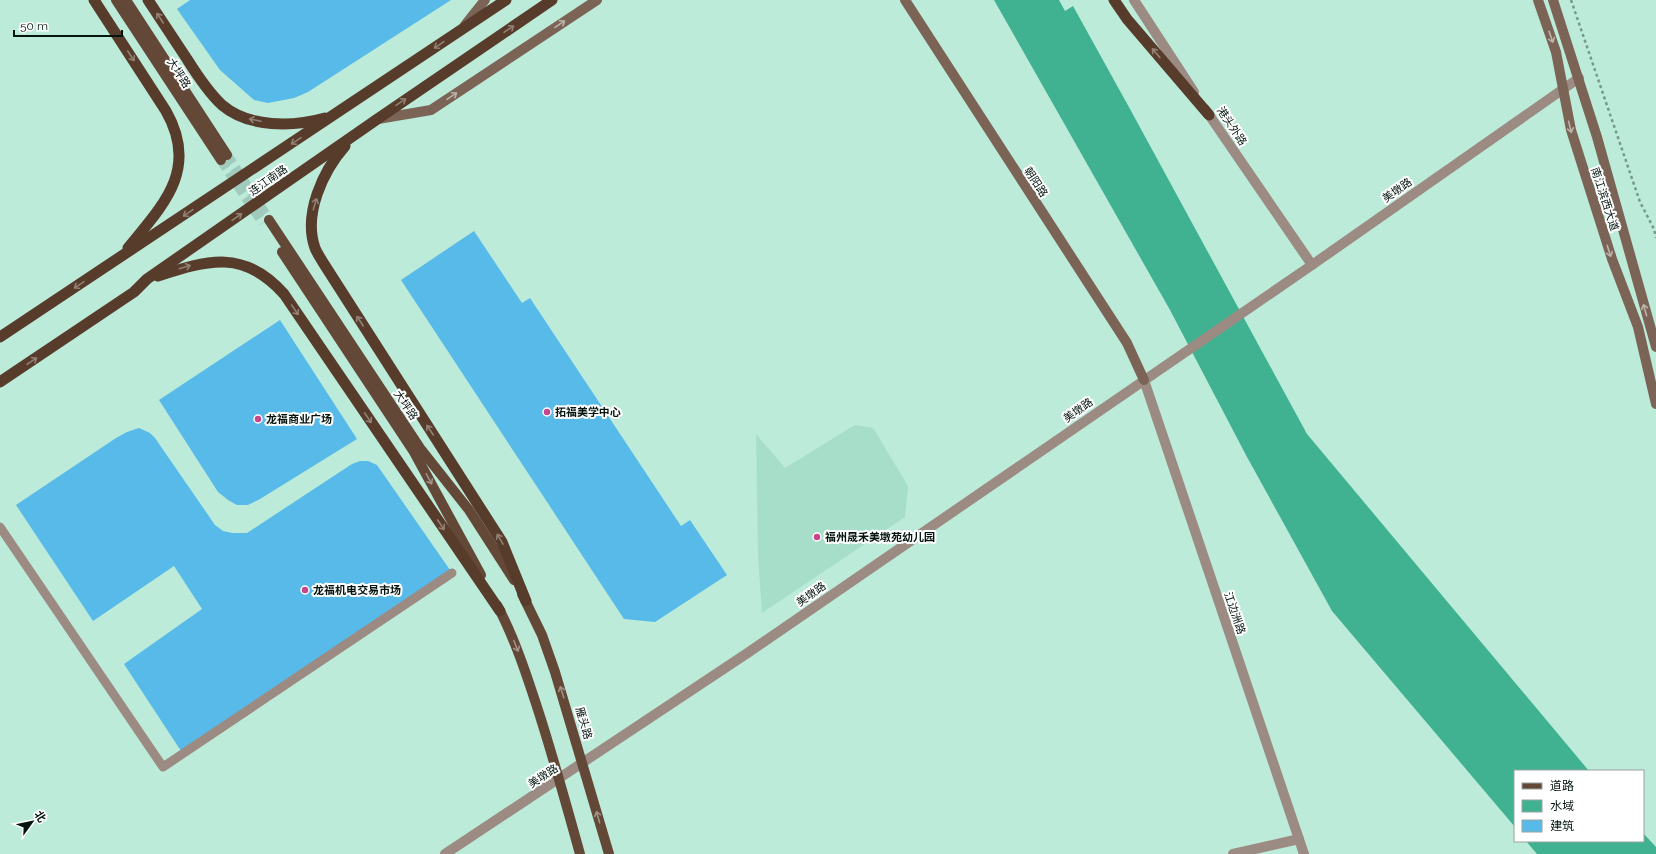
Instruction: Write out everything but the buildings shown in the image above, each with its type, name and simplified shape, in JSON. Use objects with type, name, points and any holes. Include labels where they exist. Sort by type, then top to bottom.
[{"type":"highway","points":[[94,0],[166,110],[175,129],[179,149],[176,177],[169,195],[120,257]]},
{"type":"highway","points":[[148,0],[200,79],[222,105],[239,116],[254,121],[282,123],[315,121],[335,115]]},
{"type":"highway","name":"连江南路","points":[[0,338],[506,0]]},
{"type":"highway","name":"连江南路","points":[[0,382],[134,292],[148,279],[354,135],[552,0]]},
{"type":"highway","points":[[1114,0],[1127,19],[1209,115]]},
{"type":"highway","points":[[354,135],[338,154],[322,182],[313,211],[312,229],[315,247],[328,271],[502,542],[526,601]]},
{"type":"highway","points":[[148,279],[196,264],[217,261],[228,262],[254,269],[270,279],[284,294],[500,611]]},
{"type":"main road","name":"大坪路","points":[[116,0],[224,158],[126,0]]},
{"type":"main road","points":[[463,29],[485,0]]},
{"type":"main road","points":[[376,120],[431,110],[597,0]]},
{"type":"main road","name":"朝阳路","points":[[905,0],[1126,343],[1144,380]]},
{"type":"main road","name":"南江滨西大道","points":[[1538,0],[1556,52],[1562,89],[1576,147],[1612,259],[1638,327],[1656,404]]},
{"type":"main road","name":"南江滨西大道","points":[[1553,0],[1579,78],[1656,347]]},
{"type":"main road","name":"大坪路","points":[[500,611],[414,452],[266,221],[420,448],[469,510],[526,601]]},
{"type":"main road","name":"雁头路","points":[[526,601],[542,635],[556,672],[609,854]]},
{"type":"main road","points":[[500,611],[525,669],[559,779],[580,854]]},
{"type":"street","name":"港头外路","points":[[1134,0],[1209,115],[1312,264]]},
{"type":"street","name":"美墩路","points":[[445,854],[583,764],[742,656],[1244,311],[1579,78]]},
{"type":"street","name":"江边洲路","points":[[1144,380],[1304,854]]},
{"type":"street","points":[[1233,854],[1299,839]]},
{"type":"lane","points":[[0,527],[163,767],[452,573]]},
{"type":"path","points":[[1571,0],[1640,202],[1654,229],[1656,238]]},
{"type":"shaded area","name":"福州晟禾美墩苑幼儿园","points":[[855,425],[873,428],[908,486],[905,517],[762,613],[758,557],[756,434],[785,468]]},
{"type":"water","points":[[994,0],[1059,0],[1065,11],[1073,6],[1307,434],[1588,770],[1514,770],[1514,826],[1332,611],[1247,457],[1170,310]]},
{"type":"water","points":[[1644,834],[1656,847],[1656,854],[1537,854],[1527,842],[1644,842]]},
{"type":"tunnel","points":[[227,155],[269,220]]},
{"type":"tunnel","points":[[221,160],[263,223]]},
{"type":"place","name":"拓福美学中心","points":[[547,412]]},
{"type":"place","name":"龙福商业广场","points":[[258,419]]},
{"type":"place","name":"福州晟禾美墩苑幼儿园","points":[[817,537]]},
{"type":"place","name":"龙福机电交易市场","points":[[305,590]]}]
